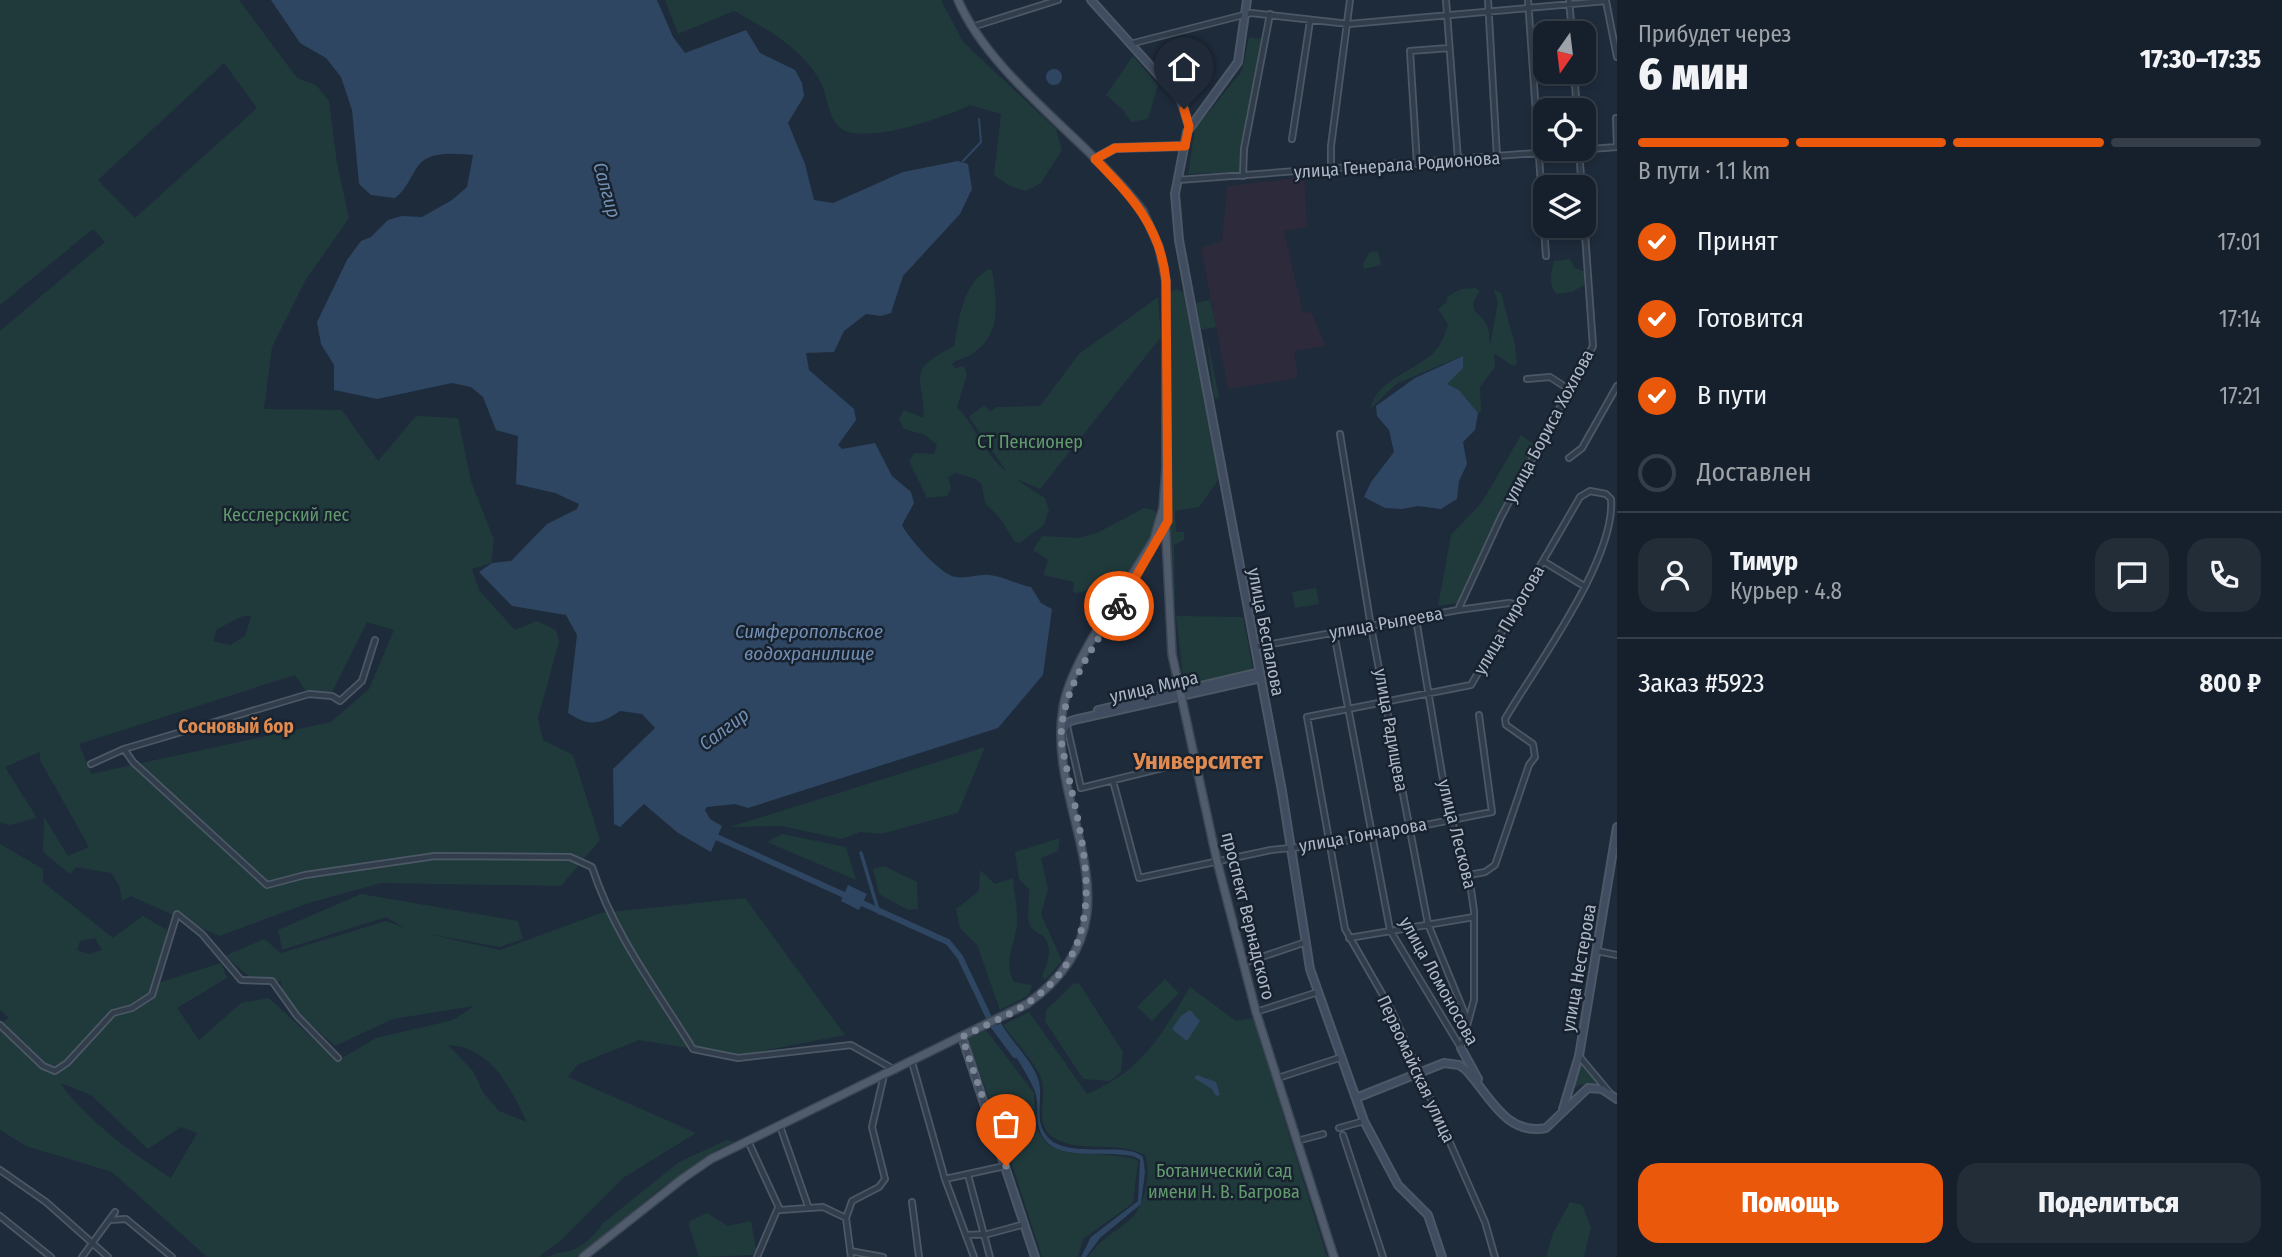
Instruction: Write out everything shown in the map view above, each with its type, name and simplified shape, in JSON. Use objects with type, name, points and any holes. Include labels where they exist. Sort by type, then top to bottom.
[{"type":"main road","points":[[583,1257],[682,1179],[748,1141],[1027,1004],[1049,986],[1065,967],[1081,934],[1088,900],[1087,872],[1061,735],[1076,676],[1166,524],[1166,281],[1163,259],[1143,211],[1037,101],[972,27],[958,0]]},
{"type":"main road","points":[[1091,0],[1181,100],[1189,126]]},
{"type":"main road","name":"улица Беспалова","points":[[1247,0],[1240,54],[1235,69],[1189,126],[1177,180],[1175,208],[1178,240],[1255,647],[1306,942],[1318,992],[1364,1121],[1398,1185],[1428,1215],[1442,1257]]},
{"type":"main road","points":[[1185,115],[1195,119]]},
{"type":"main road","points":[[1095,159],[1115,148],[1185,146]]},
{"type":"main road","points":[[1064,722],[1066,694],[1077,669],[1154,539],[1164,499],[1166,468]]},
{"type":"main road","name":"проспект Вернадского","points":[[1164,499],[1170,641],[1217,861],[1256,1012],[1334,1257]]},
{"type":"main road","name":"улица Мира","points":[[1064,722],[1260,675]]},
{"type":"main road","name":"улица Нестерова","points":[[1562,1111],[1579,1056],[1617,827]]},
{"type":"main road","points":[[962,1037],[1035,1257]]},
{"type":"main road","name":"улица Ломоносова","points":[[1461,1048],[1478,1079],[1479,1087],[1505,1117],[1528,1128],[1546,1128],[1588,1088],[1610,1092]]},
{"type":"main road","points":[[1356,1098],[1418,1071],[1444,1063],[1459,1065],[1479,1087]]},
{"type":"main road","points":[[1610,1092],[1617,1098]]},
{"type":"street","points":[[972,27],[1058,0]]},
{"type":"street","points":[[1331,169],[1331,146],[1349,24],[1350,0]]},
{"type":"street","points":[[1446,0],[1458,160]]},
{"type":"street","points":[[1488,0],[1497,157]]},
{"type":"street","points":[[1528,0],[1535,98]]},
{"type":"street","points":[[1129,44],[1245,15],[1270,14],[1349,24],[1569,2],[1606,1],[1617,57]]},
{"type":"street","points":[[1569,2],[1571,21]]},
{"type":"street","points":[[1242,176],[1244,149],[1270,14]]},
{"type":"street","points":[[1292,139],[1310,21]]},
{"type":"street","points":[[1417,164],[1410,51],[1449,48]]},
{"type":"street","points":[[1616,118],[1617,147]]},
{"type":"street","name":"улица Генерала Родионова","points":[[1596,149],[1617,147]]},
{"type":"street","name":"улица Генерала Родионова","points":[[1177,180],[1533,154]]},
{"type":"street","points":[[1539,161],[1546,256]]},
{"type":"street","name":"улица Бориса Хохлова","points":[[1458,610],[1501,517],[1593,346],[1580,161]]},
{"type":"street","points":[[1527,379],[1550,377],[1570,390]]},
{"type":"street","points":[[1569,458],[1582,447],[1617,386]]},
{"type":"street","name":"улица Радищева","points":[[1340,434],[1371,627],[1428,924],[1467,1019]]},
{"type":"street","name":"улица Пирогова","points":[[1307,717],[1471,685],[1567,517],[1585,492],[1593,491],[1611,499],[1607,531],[1595,567],[1584,586]]},
{"type":"street","points":[[1469,874],[1485,872],[1495,865],[1536,748],[1506,725],[1505,719],[1584,586],[1543,561]]},
{"type":"street","name":"улица Рылеева","points":[[1255,647],[1458,610],[1509,603],[1518,605]]},
{"type":"street","name":"улица Лескова","points":[[1416,619],[1452,819],[1459,851],[1469,874],[1474,917],[1474,1000],[1461,1048]]},
{"type":"street","name":"улица Ломоносова","points":[[1334,633],[1390,930],[1461,1048]]},
{"type":"street","points":[[91,764],[124,749],[309,694],[332,696],[340,701],[362,681],[375,640]]},
{"type":"street","name":"улица Гончарова","points":[[1113,781],[1139,877],[1217,861],[1329,844],[1492,812],[1479,715]]},
{"type":"street","name":"Первомайская улица","points":[[1307,717],[1349,938],[1392,1011],[1485,1222],[1495,1257]]},
{"type":"street","points":[[1064,722],[1081,789],[1195,761]]},
{"type":"street","points":[[124,749],[133,762],[267,885],[305,874],[435,856],[570,857],[593,867],[604,904],[627,950],[644,970],[694,1049],[738,1058],[851,1045],[895,1070]]},
{"type":"street","points":[[0,1025],[43,1066],[55,1071],[67,1063],[113,1013],[132,1008],[152,995],[177,914],[202,934],[241,980],[272,981],[297,1016],[338,1058]]},
{"type":"street","points":[[1349,938],[1474,917]]},
{"type":"street","points":[[1243,964],[1306,942]]},
{"type":"street","points":[[1597,951],[1617,955]]},
{"type":"street","points":[[1256,1012],[1318,992]]},
{"type":"street","points":[[1579,1056],[1610,1092]]},
{"type":"street","points":[[1277,1078],[1343,1057]]},
{"type":"street","points":[[912,1062],[944,1179],[968,1235],[974,1257]]},
{"type":"street","points":[[884,1075],[872,1127],[885,1179],[879,1187],[854,1198],[846,1218],[850,1254],[884,1257]]},
{"type":"street","points":[[1339,1128],[1364,1121]]},
{"type":"street","points":[[780,1126],[808,1206]]},
{"type":"street","points":[[1297,1141],[1323,1134]]},
{"type":"street","points":[[1343,1135],[1383,1257]]},
{"type":"street","points":[[748,1141],[778,1207],[785,1211],[808,1206],[831,1209],[846,1218]]},
{"type":"street","points":[[944,1179],[1006,1166]]},
{"type":"street","points":[[0,1170],[46,1202],[108,1257]]},
{"type":"street","points":[[968,1175],[990,1257]]},
{"type":"street","points":[[912,1202],[919,1257]]},
{"type":"street","points":[[757,1257],[778,1207]]},
{"type":"street","points":[[82,1257],[115,1212]]},
{"type":"street","points":[[0,1216],[51,1257]]},
{"type":"street","points":[[110,1220],[126,1219],[172,1257]]},
{"type":"street","points":[[968,1235],[1025,1224]]},
{"type":"shaded area","points":[[1304,177],[1307,227],[1284,231],[1303,313],[1311,312],[1326,346],[1294,351],[1298,378],[1228,389],[1201,248],[1222,241],[1227,186]]},
{"type":"green space","name":"Кесслерский лес","points":[[0,0],[239,0],[297,78],[316,85],[329,101],[337,163],[349,218],[305,281],[272,347],[264,409],[342,410],[378,461],[416,416],[458,418],[471,481],[494,540],[491,563],[472,569],[479,590],[515,630],[537,621],[556,630],[559,642],[538,718],[543,740],[573,755],[600,840],[561,886],[381,883],[309,903],[219,936],[131,896],[122,901],[119,885],[111,873],[76,867],[70,874],[43,852],[44,817],[68,856],[89,847],[40,760],[40,752],[5,767],[37,818],[10,825],[0,822],[0,331],[105,242],[93,229],[0,305]],"holes":[[[224,63],[257,108],[135,218],[98,180]],[[243,616],[251,616],[245,636],[230,645],[213,641],[217,629]],[[367,622],[394,630],[369,689],[331,722],[91,774],[79,744],[295,675],[307,693],[331,694]]]},
{"type":"green space","points":[[665,0],[941,0],[963,42],[1056,129],[1062,150],[1041,183],[1026,191],[1010,186],[994,175],[1001,114],[970,105],[925,122],[887,132],[854,133],[842,129],[833,119],[823,87],[812,69],[782,40],[734,11],[678,34]]},
{"type":"green space","points":[[1249,37],[1261,39],[1240,172],[1188,174],[1195,129],[1242,71]]},
{"type":"green space","points":[[1133,56],[1158,85],[1148,119],[1131,122],[1123,110],[1106,95]]},
{"type":"green space","points":[[1378,251],[1381,265],[1364,269],[1363,263],[1370,252]]},
{"type":"green space","points":[[1570,259],[1574,268],[1584,271],[1584,285],[1572,292],[1556,294],[1551,282],[1554,261]]},
{"type":"green space","name":"СТ Пенсионер","points":[[989,269],[992,271],[996,305],[993,327],[982,346],[952,364],[955,368],[964,366],[967,375],[957,407],[992,457],[1007,472],[969,417],[984,405],[990,411],[997,407],[1040,406],[1079,354],[1158,297],[1161,337],[1040,489],[1014,478],[1045,498],[1049,510],[1044,525],[1020,543],[1015,542],[999,517],[985,503],[982,485],[976,479],[956,473],[948,477],[951,488],[947,496],[927,498],[909,461],[915,453],[934,454],[937,445],[925,435],[904,429],[899,419],[904,410],[924,418],[920,382],[923,368],[954,346],[967,293]]},
{"type":"green space","points":[[1475,288],[1480,291],[1473,308],[1488,328],[1490,345],[1498,302],[1493,289],[1501,293],[1515,345],[1517,364],[1513,366],[1494,353],[1495,367],[1480,387],[1481,412],[1478,413],[1459,390],[1446,384],[1462,356],[1396,384],[1371,408],[1374,399],[1387,384],[1424,360],[1437,348],[1448,325],[1438,309],[1446,303],[1447,297],[1461,289]]},
{"type":"green space","points":[[1176,289],[1186,293],[1219,479],[1199,507],[1175,511],[1176,532],[1184,532],[1184,540],[1174,545],[1175,604],[1171,604],[1169,315],[1171,292]]},
{"type":"green space","points":[[1210,300],[1216,327],[1201,330],[1196,303]]},
{"type":"green space","points":[[1206,334],[1219,396],[1217,399],[1214,397]]},
{"type":"green space","points":[[1521,435],[1535,445],[1458,603],[1438,606],[1451,535],[1482,502]]},
{"type":"green space","points":[[1144,508],[1154,510],[1157,515],[1147,541],[1124,582],[1077,593],[1073,592],[1074,582],[1043,575],[1048,560],[1033,550],[1042,536],[1077,538],[1097,533]]},
{"type":"green space","points":[[1316,588],[1319,604],[1295,608],[1292,592]]},
{"type":"green space","points":[[1176,616],[1243,617],[1253,670],[1184,686]]},
{"type":"green space","points":[[985,747],[958,813],[881,834],[860,832],[842,839],[782,826],[730,827]]},
{"type":"green space","points":[[782,834],[846,847],[856,880],[767,842]]},
{"type":"green space","points":[[1060,838],[1058,851],[1041,858],[1048,889],[1041,914],[1062,961],[1045,980],[1042,976],[1049,948],[1045,938],[1032,929],[1029,923],[1029,889],[1019,879],[1015,852]]},
{"type":"green space","points":[[0,844],[43,869],[43,882],[113,938],[143,916],[167,930],[158,983],[221,963],[227,978],[177,1008],[199,1040],[241,1003],[269,998],[337,1061],[376,1038],[453,1020],[474,1006],[393,1019],[335,1046],[282,999],[281,981],[257,983],[225,956],[264,939],[281,953],[386,921],[405,928],[386,917],[282,950],[278,930],[361,894],[518,921],[523,939],[500,947],[423,933],[500,950],[601,913],[745,898],[845,1035],[736,1056],[639,1040],[577,1065],[568,1077],[696,1133],[623,1178],[558,1243],[538,1257],[207,1257],[112,1172],[26,1146],[0,1130],[0,1024],[9,1018],[0,1010]],"holes":[[[95,938],[102,950],[89,954],[77,950],[80,941]],[[448,1045],[463,1047],[487,1061],[505,1082],[527,1122],[499,1111],[483,1092],[473,1071]],[[60,1083],[91,1095],[148,1149],[181,1127],[197,1133],[171,1178],[111,1135]]]},
{"type":"green space","points":[[884,866],[917,882],[918,909],[908,910],[879,894],[873,869]]},
{"type":"green space","points":[[980,870],[995,884],[1013,878],[1017,923],[1009,967],[1014,982],[1032,985],[1029,995],[1000,1010],[977,945],[960,928],[956,909],[979,891]]},
{"type":"green space","points":[[1165,979],[1179,993],[1152,1021],[1137,1007]]},
{"type":"green space","points":[[1079,983],[1123,1052],[1121,1072],[1110,1081],[1083,1079],[1045,1021],[1046,1010],[1073,984]]},
{"type":"green space","name":"Ботанический сад имени Н. В. Багрова","points":[[1190,987],[1236,1021],[1253,1018],[1327,1257],[1088,1257],[1105,1238],[1137,1211],[1147,1183],[1148,1167],[1145,1155],[1124,1148],[1070,1144],[1051,1135],[1042,1121],[1041,1078],[1003,1025],[1029,1012],[1087,1094],[1106,1085],[1136,1063],[1159,1036]]},
{"type":"green space","points":[[986,1030],[1034,1093],[1035,1127],[1048,1145],[1058,1149],[1133,1158],[1138,1161],[1133,1203],[1083,1239],[1078,1257],[1042,1257],[996,1115],[968,1045],[968,1038]]},
{"type":"green space","points":[[1581,1064],[1597,1083],[1579,1085],[1573,1090]]},
{"type":"green space","points":[[727,1140],[734,1142],[718,1149],[660,1189],[577,1257],[549,1257],[582,1245],[602,1224],[679,1162]]},
{"type":"green space","points":[[1570,1202],[1582,1205],[1591,1227],[1584,1257],[1546,1257],[1553,1233]]},
{"type":"green space","points":[[707,1213],[728,1226],[751,1221],[756,1250],[753,1255],[699,1257],[689,1226],[690,1221]]},
{"type":"water","name":"Симферопольское водохранилище","points":[[271,0],[657,0],[673,37],[685,53],[746,30],[760,53],[795,70],[802,83],[804,96],[788,123],[805,164],[814,200],[833,203],[903,172],[958,161],[968,164],[972,189],[960,214],[903,276],[891,313],[881,316],[866,314],[844,331],[834,352],[806,353],[809,370],[854,409],[856,420],[838,445],[842,449],[875,443],[892,476],[911,492],[914,503],[902,525],[926,556],[956,577],[989,575],[1031,587],[1041,603],[1052,609],[1043,675],[998,728],[748,808],[735,804],[707,807],[705,810],[710,819],[722,826],[711,852],[678,833],[644,804],[620,827],[614,824],[613,769],[655,728],[642,714],[620,711],[606,719],[589,722],[568,713],[577,635],[566,615],[512,606],[479,572],[492,563],[511,561],[547,524],[577,509],[579,504],[555,493],[516,484],[518,436],[496,430],[483,397],[471,387],[452,383],[377,399],[334,390],[334,365],[321,344],[317,322],[347,260],[361,241],[371,237],[388,220],[402,216],[422,217],[452,200],[467,187],[473,155],[444,154],[429,157],[418,166],[395,198],[371,195],[359,184],[352,110],[341,77],[326,58],[300,43]]},
{"type":"water","points":[[1051,69],[1057,69],[1062,77],[1060,83],[1051,85],[1046,80],[1046,74]]},
{"type":"water","points":[[1463,356],[1463,368],[1447,384],[1459,390],[1478,413],[1475,430],[1463,442],[1467,464],[1459,481],[1457,499],[1441,509],[1418,506],[1402,509],[1385,508],[1364,497],[1371,482],[1394,452],[1389,430],[1377,416],[1376,406],[1415,378]]},
{"type":"water","points":[[848,885],[867,894],[859,910],[841,901]]},
{"type":"water","points":[[1190,1010],[1200,1021],[1187,1041],[1172,1029],[1181,1016]]},
{"type":"water","points":[[1001,1023],[1039,1082],[1040,1122],[1046,1135],[1055,1143],[1066,1147],[1123,1150],[1143,1157],[1145,1172],[1141,1204],[1100,1238],[1086,1257],[1081,1257],[1091,1237],[1138,1201],[1140,1160],[1133,1156],[1066,1151],[1054,1148],[1046,1141],[1040,1130],[1036,1095],[1030,1080],[1010,1048],[991,1028]]},
{"type":"water","points":[[1197,1075],[1216,1082],[1220,1095],[1216,1096],[1212,1089],[1194,1078]]},
{"type":"waterway","points":[[963,161],[981,142],[979,119]]},
{"type":"waterway","name":"Салгир","points":[[712,835],[948,942],[960,957],[992,1024],[1015,1055]]},
{"type":"waterway","points":[[861,853],[879,913]]},
{"type":"way so far","points":[[1006,1166],[962,1037],[1040,995],[1065,967],[1079,941],[1088,900],[1087,872],[1065,766],[1061,720],[1076,676],[1119,606]]},
{"type":"district","name":"Сосновый бор","points":[[236,726]]},
{"type":"district","name":"Университет","points":[[1198,761]]},
{"type":"route","points":[[1119,606],[1168,521],[1166,281],[1154,231],[1143,211],[1095,159],[1115,148],[1185,146],[1189,126],[1184,109]]}]
